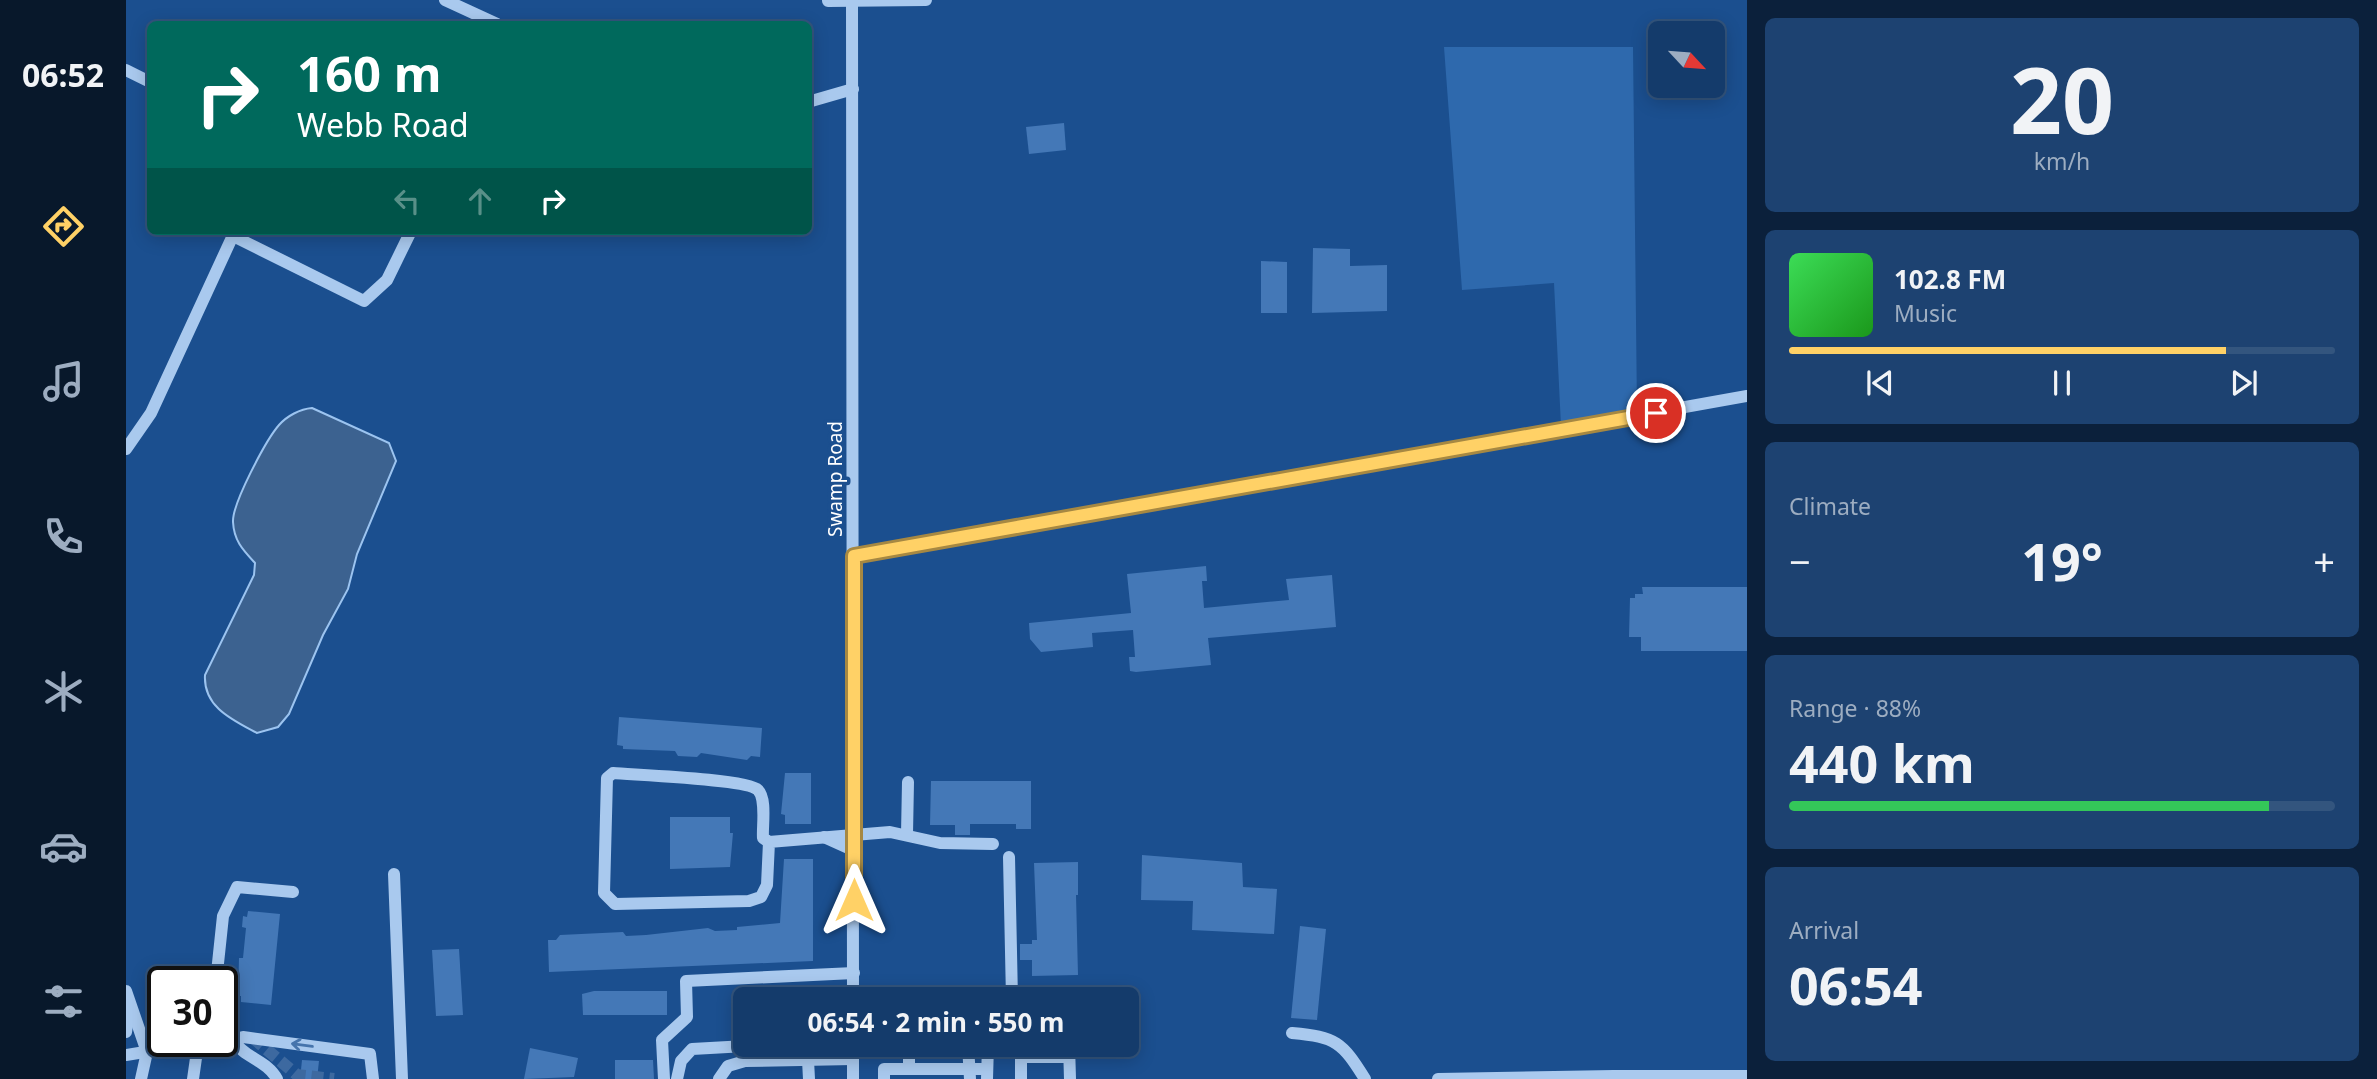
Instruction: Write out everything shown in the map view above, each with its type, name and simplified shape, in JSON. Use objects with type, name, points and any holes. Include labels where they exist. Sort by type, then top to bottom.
[{"type":"street","points":[[445,0],[490,21]]},
{"type":"street","points":[[828,1],[926,0]]},
{"type":"street","name":"Swamp Road","points":[[852,1],[853,987]]},
{"type":"street","points":[[126,70],[147,80]]},
{"type":"street","points":[[812,101],[853,89]]},
{"type":"street","points":[[128,443],[151,412],[234,235]]},
{"type":"street","points":[[236,235],[365,301],[387,280],[409,235]]},
{"type":"street","points":[[854,556],[1747,396]]},
{"type":"street","points":[[769,842],[767,885],[761,897],[749,901],[615,904],[604,893],[607,778],[613,773],[736,783],[756,788],[761,794],[763,838],[769,842],[855,834],[907,834],[940,843],[993,844]]},
{"type":"street","points":[[907,834],[908,782]]},
{"type":"street","points":[[824,837],[855,851]]},
{"type":"street","points":[[1009,857],[1012,987]]},
{"type":"street","points":[[394,874],[402,1079]]},
{"type":"street","points":[[218,966],[223,916],[237,887],[293,892]]},
{"type":"street","points":[[664,1079],[662,1040],[687,1017],[685,981],[854,973]]},
{"type":"street","points":[[126,1032],[128,996]]},
{"type":"street","points":[[128,996],[147,1052],[141,1079]]},
{"type":"street","points":[[1292,1033],[1324,1035],[1344,1046],[1365,1079]]},
{"type":"street","points":[[238,1038],[370,1054],[373,1079]]},
{"type":"street","points":[[677,1079],[681,1061],[692,1049],[733,1047]]},
{"type":"street","points":[[238,1048],[270,1067],[277,1079]]},
{"type":"street","points":[[126,1055],[147,1052]]},
{"type":"street","points":[[193,1079],[201,1057]]},
{"type":"street","points":[[909,1057],[909,1069]]},
{"type":"street","points":[[1021,1057],[1021,1079]]},
{"type":"street","points":[[1069,1057],[1070,1079]]},
{"type":"street","points":[[719,1079],[728,1066],[745,1061],[853,1059],[853,1079]]},
{"type":"street","points":[[808,1060],[808,1079]]},
{"type":"street","points":[[884,1079],[884,1069],[987,1074]]},
{"type":"street","points":[[1438,1079],[1747,1076]]},
{"type":"shaded area","points":[[1444,47],[1633,47],[1637,411],[1561,426],[1554,283],[1462,290]]},
{"type":"shaded area","points":[[312,408],[389,443],[396,461],[357,554],[348,589],[323,635],[289,714],[278,727],[257,733],[229,717],[214,704],[209,696],[205,675],[254,575],[255,563],[235,535],[233,522],[238,501],[258,458],[279,425],[294,414]]},
{"type":"building","points":[[1064,123],[1066,150],[1029,154],[1026,127]]},
{"type":"building","points":[[1313,248],[1350,249],[1350,266],[1387,265],[1387,311],[1312,313]]},
{"type":"building","points":[[1261,261],[1287,262],[1287,313],[1261,313]]},
{"type":"building","points":[[1206,566],[1207,581],[1202,581],[1204,608],[1289,600],[1286,579],[1332,575],[1336,627],[1208,638],[1211,665],[1136,672],[1130,671],[1129,657],[1135,657],[1133,630],[1092,633],[1093,647],[1041,652],[1030,639],[1029,623],[1131,613],[1127,574]]},
{"type":"building","points":[[1642,587],[1747,587],[1747,651],[1641,651],[1641,637],[1629,637],[1630,598],[1635,598],[1635,594],[1643,594]]},
{"type":"building","points":[[619,717],[762,728],[760,757],[751,756],[747,760],[701,753],[697,757],[678,756],[675,751],[623,749],[623,746],[617,745]]},
{"type":"building","points":[[785,773],[811,773],[811,824],[785,824],[785,815],[781,814]]},
{"type":"building","points":[[931,781],[1031,781],[1031,829],[1016,829],[1016,824],[970,824],[970,835],[955,835],[955,825],[930,825]]},
{"type":"building","points":[[670,817],[730,817],[730,833],[733,833],[730,867],[670,869]]},
{"type":"building","points":[[1142,855],[1242,863],[1243,887],[1277,889],[1274,934],[1192,930],[1193,901],[1141,900]]},
{"type":"building","points":[[784,859],[813,859],[813,961],[549,972],[548,940],[556,940],[560,935],[623,932],[626,936],[646,935],[708,928],[715,931],[737,930],[737,927],[780,923]]},
{"type":"building","points":[[1078,862],[1078,975],[1032,976],[1032,960],[1020,960],[1020,944],[1032,944],[1032,940],[1037,940],[1034,863]]},
{"type":"building","points":[[248,911],[280,914],[271,1005],[241,1002],[241,996],[238,996],[239,958],[243,958],[246,928],[242,927],[243,916],[247,917]]},
{"type":"building","points":[[1300,926],[1326,929],[1317,1020],[1291,1018]]},
{"type":"building","points":[[459,949],[463,1015],[436,1016],[432,950]]},
{"type":"building","points":[[594,991],[667,991],[667,1015],[583,1015],[582,994]]},
{"type":"building","points":[[530,1048],[578,1058],[574,1077],[524,1079]]},
{"type":"building","points":[[302,1060],[319,1061],[317,1079],[300,1079]]},
{"type":"building","points":[[615,1060],[653,1060],[654,1079],[615,1079]]},
{"type":"tunnel","points":[[253,1038],[297,1075],[334,1079]]},
{"type":"route","points":[[854,900],[854,556],[1656,413]]}]
